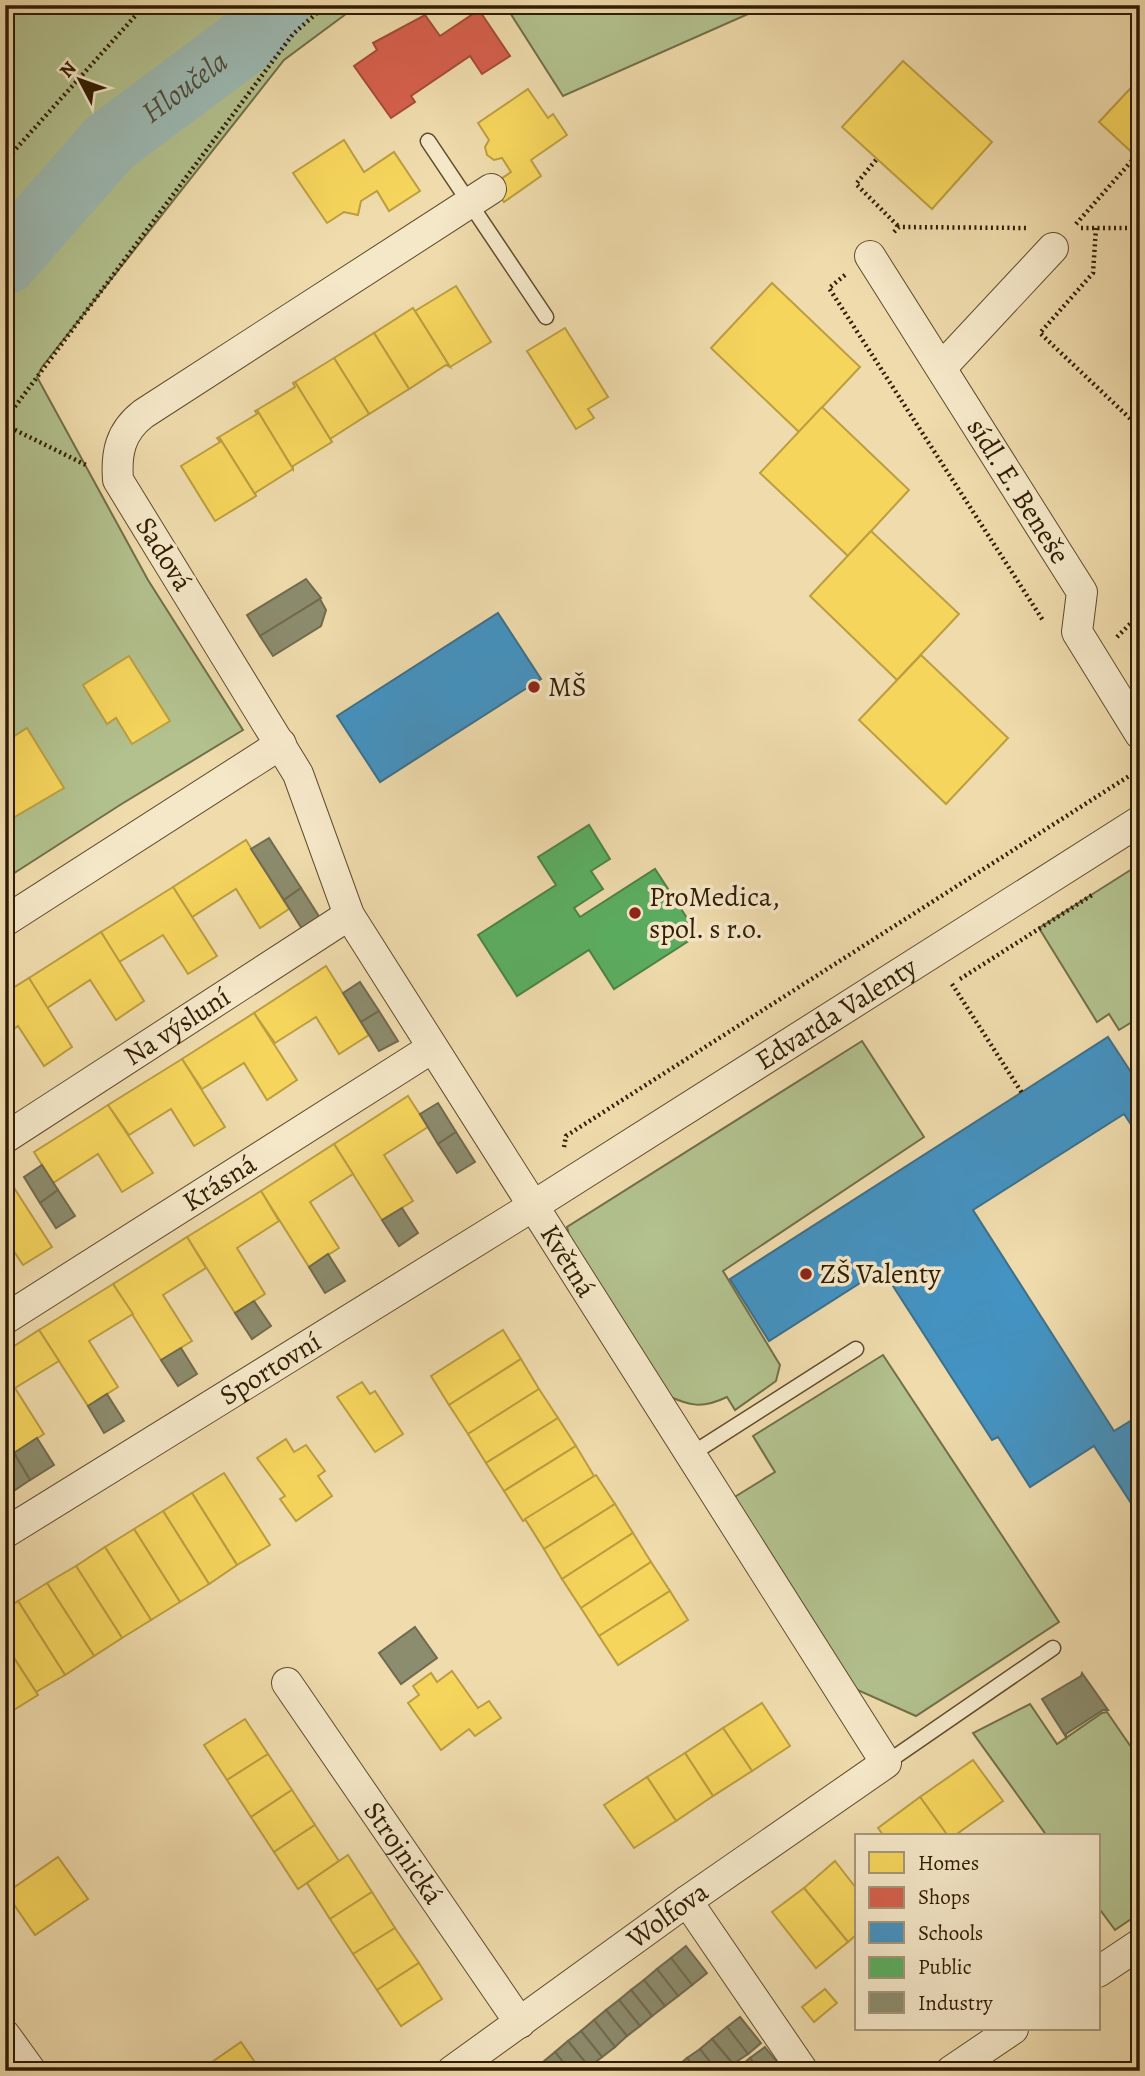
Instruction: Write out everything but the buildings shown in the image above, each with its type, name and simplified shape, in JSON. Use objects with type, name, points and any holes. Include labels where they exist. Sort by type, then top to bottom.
[{"type":"street","points":[[118,481],[117,457],[122,438],[132,423],[143,414],[480,196]]},
{"type":"street","points":[[942,367],[1053,248]]},
{"type":"street","name":"sídl. E. Beneše","points":[[870,256],[1082,592],[1077,632],[1140,734]]},
{"type":"street","name":"Sadová","points":[[118,481],[281,744]]},
{"type":"street","points":[[5,921],[281,744]]},
{"type":"street","name":"Květná","points":[[281,744],[299,774],[349,915],[886,1763]]},
{"type":"street","name":"Edvarda Valenty","points":[[533,1206],[1140,821]]},
{"type":"street","name":"Na výsluní","points":[[5,1138],[349,915]]},
{"type":"street","name":"Krásná","points":[[5,1319],[432,1048]]},
{"type":"street","name":"Sportovní","points":[[5,1532],[533,1206]]},
{"type":"street","name":"Strojnická","points":[[287,1683],[520,2023]]},
{"type":"street","name":"Wolfova","points":[[452,2071],[687,1900],[886,1763]]},
{"type":"street","points":[[687,1900],[803,2071]]},
{"type":"street","points":[[1100,1971],[1140,1944]]},
{"type":"street","points":[[951,2071],[1012,2030]]},
{"type":"street","points":[[5,2035],[31,2071]]},
{"type":"lane","points":[[428,141],[480,196],[545,317]]},
{"type":"lane","points":[[690,1455],[856,1349]]},
{"type":"lane","points":[[886,1763],[1053,1648]]},
{"type":"path","points":[[5,161],[145,5]]},
{"type":"path","points":[[5,420],[293,34],[326,5]]},
{"type":"path","points":[[1053,248],[1136,156]]},
{"type":"path","points":[[876,160],[856,184],[898,227]]},
{"type":"path","points":[[1096,228],[1093,273],[1040,333],[1140,428]]},
{"type":"path","points":[[5,425],[118,481]]},
{"type":"path","points":[[559,1189],[566,1136],[1139,770]]},
{"type":"path","points":[[1022,1093],[952,984],[1095,893]]},
{"type":"green space","points":[[5,5],[358,5],[284,60],[42,367],[37,377],[148,580],[243,730],[5,879]]},
{"type":"green space","points":[[505,5],[820,5],[757,10],[563,96]]},
{"type":"green space","points":[[1140,864],[1140,1017],[1119,1030],[1109,1014],[1097,1022],[1039,928]]},
{"type":"green space","points":[[862,1041],[924,1137],[723,1271],[780,1365],[776,1381],[735,1410],[727,1397],[696,1405],[666,1395],[575,1258],[567,1227]]},
{"type":"green space","points":[[883,1355],[1059,1622],[916,1716],[853,1688],[733,1498],[775,1472],[753,1436]]},
{"type":"green space","points":[[1030,1704],[1057,1744],[1107,1712],[1140,1760],[1140,1913],[1115,1930],[1100,1910],[1100,1834],[1046,1834],[973,1733]]},
{"type":"waterway","name":"Hloučela","points":[[5,262],[109,143],[251,37],[278,5]]},
{"type":"place","name":"MŠ","points":[[534,687]]},
{"type":"place","name":"ProMedica, spol. s r.o.","points":[[635,913]]},
{"type":"place","name":"ZŠ Valenty","points":[[806,1274]]}]
